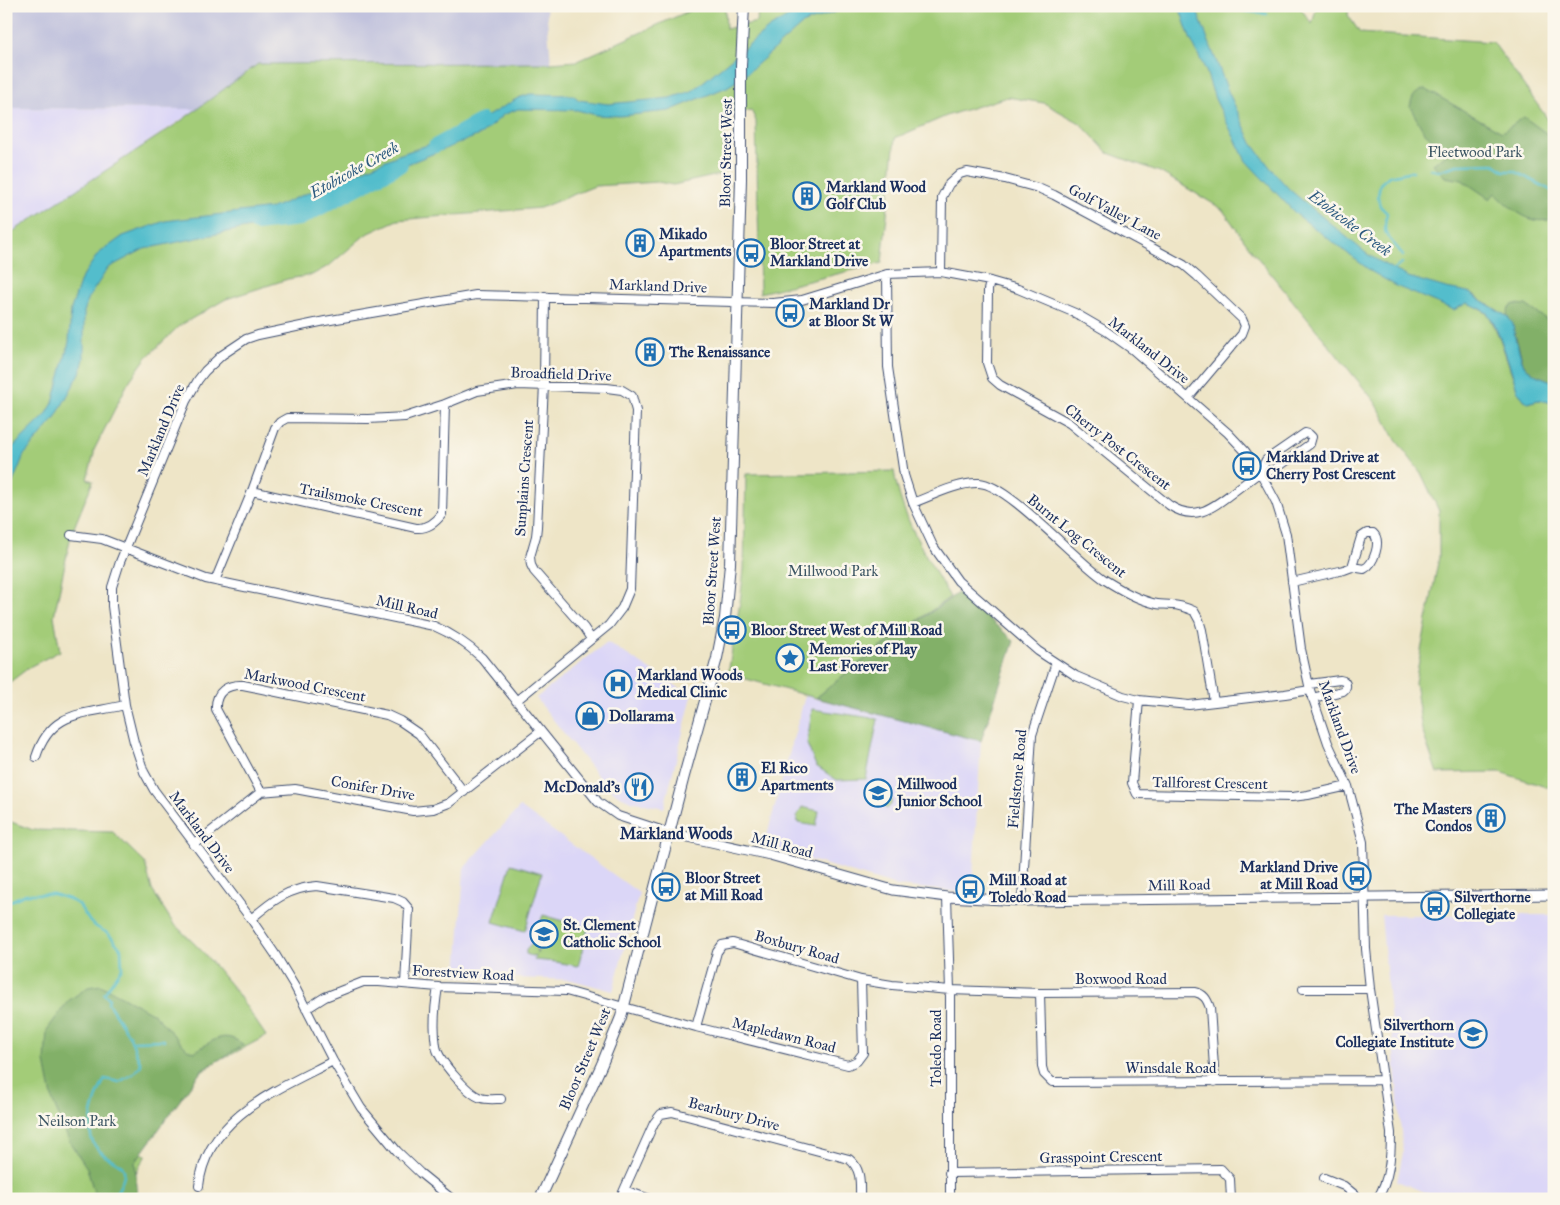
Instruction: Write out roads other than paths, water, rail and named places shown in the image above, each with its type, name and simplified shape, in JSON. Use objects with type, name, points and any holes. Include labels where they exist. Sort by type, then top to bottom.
[{"type":"main road","name":"Bloor Street West","points":[[540,1199],[615,1033],[717,658],[727,604],[730,564],[738,302],[744,9]]},
{"type":"street","name":"Golf Valley Lane","points":[[941,272],[942,197],[949,184],[960,174],[967,172],[1005,179],[1038,188],[1054,195],[1184,266],[1242,319],[1245,326],[1242,334],[1188,398]]},
{"type":"street","name":"Markland Drive","points":[[452,1199],[420,1173],[373,1123],[352,1094],[285,971],[251,919],[154,790],[144,772],[134,742],[125,705],[112,606],[112,587],[126,548],[190,394],[205,371],[222,355],[258,335],[476,294],[767,303],[793,302],[887,274],[941,272],[990,281],[1018,289],[1075,313],[1106,331],[1133,350],[1232,437],[1260,472],[1274,497],[1284,523],[1301,648],[1309,687],[1328,743],[1348,786],[1363,842],[1370,989],[1391,1133],[1391,1156],[1387,1177],[1377,1199]]},
{"type":"street","points":[[887,274],[888,367],[904,474],[913,503],[933,546],[958,581],[1038,651],[1084,680],[1123,696],[1139,700],[1189,705],[1286,694],[1340,680],[1346,684],[1345,688],[1341,691],[1312,698]]},
{"type":"street","name":"Cherry Post Crescent","points":[[990,281],[988,290],[987,362],[992,378],[1000,385],[1069,423],[1169,505],[1184,513],[1207,510],[1260,472]]},
{"type":"street","name":"Sunplains Crescent","points":[[545,296],[544,385],[537,526],[530,557],[531,565],[534,571],[592,639]]},
{"type":"street","name":"Broadfield Drive","points":[[215,581],[252,491],[275,428],[287,418],[380,419],[405,417],[477,391],[500,386],[544,385],[622,390],[632,396],[635,404],[630,589],[626,600],[609,625],[516,701]]},
{"type":"street","name":"Trailsmoke Crescent","points":[[252,491],[416,528],[426,527],[442,514],[445,404]]},
{"type":"street","points":[[1305,433],[1312,436],[1310,444],[1274,470],[1260,472],[1266,460],[1300,435],[1305,433]]},
{"type":"street","name":"Burnt Log Crescent","points":[[913,503],[962,485],[980,483],[992,486],[1010,498],[1103,579],[1121,590],[1144,600],[1158,604],[1174,605],[1194,611],[1200,620],[1214,702]]},
{"type":"street","points":[[1292,582],[1352,567],[1364,569],[1370,565],[1378,544],[1377,538],[1373,533],[1367,533],[1361,537],[1352,567]]},
{"type":"street","name":"Mill Road","points":[[72,535],[94,537],[195,576],[434,626],[445,630],[470,646],[482,658],[598,802],[618,816],[670,833],[770,855],[893,890],[947,897],[1022,900],[1554,895]]},
{"type":"street","name":"Fieldstone Road","points":[[1022,900],[1032,735],[1056,663]]},
{"type":"street","name":"Markwood Crescent","points":[[261,792],[216,709],[216,702],[220,693],[227,686],[244,685],[386,715],[400,721],[419,734],[464,792]]},
{"type":"street","name":"Tallforest Crescent","points":[[1139,700],[1132,783],[1136,794],[1292,797],[1308,796],[1348,786]]},
{"type":"street","points":[[36,758],[44,737],[60,721],[125,705]]},
{"type":"street","name":"Conifer Drive","points":[[261,792],[295,788],[413,811],[425,811],[442,807],[464,792],[540,732]]},
{"type":"street","points":[[194,845],[261,792]]},
{"type":"street","points":[[251,919],[282,896],[304,887],[317,886],[394,898],[403,902],[409,908],[405,984]]},
{"type":"street","name":"Toledo Road","points":[[947,897],[950,990],[950,1199]]},
{"type":"street","name":"Boxbury Road","points":[[696,1027],[715,957],[720,947],[725,944],[742,945],[862,980],[950,990]]},
{"type":"street","name":"Mapledawn Road","points":[[623,1007],[838,1063],[853,1064],[861,1058],[863,1053],[862,980]]},
{"type":"street","name":"Forestview Road","points":[[306,1009],[325,997],[363,982],[438,987],[566,991],[623,1007]]},
{"type":"street","points":[[438,987],[435,1032],[439,1055],[459,1080],[480,1098],[501,1099]]},
{"type":"street","points":[[1303,989],[1370,989]]},
{"type":"street","name":"Boxwood Road","points":[[950,990],[1040,993],[1195,992],[1201,994],[1208,1001],[1210,1008],[1215,1082]]},
{"type":"street","name":"Winsdale Road","points":[[1040,993],[1042,1067],[1044,1074],[1052,1082],[1382,1080]]},
{"type":"street","points":[[199,1186],[200,1172],[207,1154],[218,1138],[240,1114],[291,1083],[333,1062]]},
{"type":"street","name":"Bearbury Drive","points":[[620,1199],[654,1123],[661,1114],[672,1112],[849,1159],[860,1174],[860,1199]]},
{"type":"street","name":"Grasspoint Crescent","points":[[949,1173],[1221,1169],[1230,1179],[1231,1199]]},
{"type":"street","points":[[1324,1178],[1344,1186],[1360,1199]]},
{"type":"street","points":[[624,1190],[650,1199]]},
{"type":"water","name":"Etobicoke Creek","points":[[806,6],[852,6],[804,23],[743,77],[727,87],[669,111],[620,116],[596,115],[577,110],[518,109],[503,115],[482,134],[375,177],[329,205],[294,218],[144,249],[108,268],[89,297],[84,312],[84,359],[80,373],[54,420],[24,455],[6,499],[6,457],[9,451],[46,415],[53,403],[69,342],[71,309],[82,277],[98,254],[123,236],[165,221],[272,208],[398,155],[454,136],[518,98],[530,94],[573,95],[579,100],[608,104],[670,98],[692,91],[769,28]]},
{"type":"water","name":"Etobicoke Creek","points":[[1179,6],[1195,6],[1228,91],[1252,143],[1290,190],[1367,254],[1389,267],[1408,277],[1468,292],[1508,317],[1513,324],[1515,338],[1524,366],[1536,375],[1554,382],[1554,403],[1538,400],[1527,403],[1518,392],[1501,339],[1486,312],[1467,303],[1454,310],[1398,287],[1372,272],[1296,214],[1246,161],[1215,99],[1206,71],[1190,38]]},
{"type":"waterway","points":[[1227,6],[1267,14]]},
{"type":"waterway","name":"Etobicoke Creek","points":[[435,146],[482,120]]},
{"type":"waterway","points":[[1430,169],[1438,171],[1457,165],[1494,164],[1504,171],[1514,171],[1554,192]]},
{"type":"waterway","name":"Etobicoke Creek","points":[[256,224],[300,219],[401,165]]},
{"type":"waterway","points":[[1403,256],[1386,234],[1385,222],[1387,213],[1380,206],[1378,196],[1380,184],[1389,176],[1413,171]]},
{"type":"waterway","points":[[1392,271],[1402,263]]},
{"type":"waterway","points":[[6,903],[26,894],[53,894],[69,899],[79,905],[90,922],[108,933],[121,949],[122,968],[104,994],[109,998],[108,1003],[130,1037],[141,1065],[133,1074],[119,1082],[105,1079],[93,1110],[90,1127],[96,1147],[118,1163],[124,1170],[122,1181],[113,1199]]},
{"type":"waterway","points":[[131,1041],[164,1040]]},
{"type":"place","name":"Markland Wood Golf Club","points":[[807,196]]},
{"type":"place","name":"Mikado Apartments","points":[[640,243]]},
{"type":"place","name":"Bloor Street at Markland Drive","points":[[751,253]]},
{"type":"place","name":"Markland Dr at Bloor St W","points":[[790,313]]},
{"type":"place","name":"The Renaissance","points":[[650,352]]},
{"type":"place","name":"Markland Drive at Cherry Post Crescent","points":[[1247,466]]},
{"type":"place","name":"Bloor Street West of Mill Road","points":[[732,630]]},
{"type":"place","name":"Memories of Play Last Forever","points":[[790,658]]},
{"type":"place","name":"Markland Woods Medical Clinic","points":[[618,684]]},
{"type":"place","name":"Dollarama","points":[[590,716]]},
{"type":"place","name":"El Rico Apartments","points":[[742,777]]},
{"type":"place","name":"McDonald's","points":[[639,787]]},
{"type":"place","name":"Millwood Junior School","points":[[878,793]]},
{"type":"place","name":"The Masters Condos","points":[[1491,818]]},
{"type":"place","name":"Markland Drive at Mill Road","points":[[1357,876]]},
{"type":"place","name":"Bloor Street at Mill Road","points":[[666,887]]},
{"type":"place","name":"Mill Road at Toledo Road","points":[[970,889]]},
{"type":"place","name":"Silverthorne Collegiate","points":[[1435,906]]},
{"type":"place","name":"St. Clement Catholic School","points":[[544,934]]},
{"type":"place","name":"Silverthorn Collegiate Institute","points":[[1473,1034]]},
{"type":"district","name":"Markland Woods","points":[[676,833]]},
{"type":"park label","name":"Fleetwood Park","points":[[1475,152]]},
{"type":"park label","name":"Millwood Park","points":[[833,571]]},
{"type":"park label","name":"Neilson Park","points":[[77,1121]]}]
